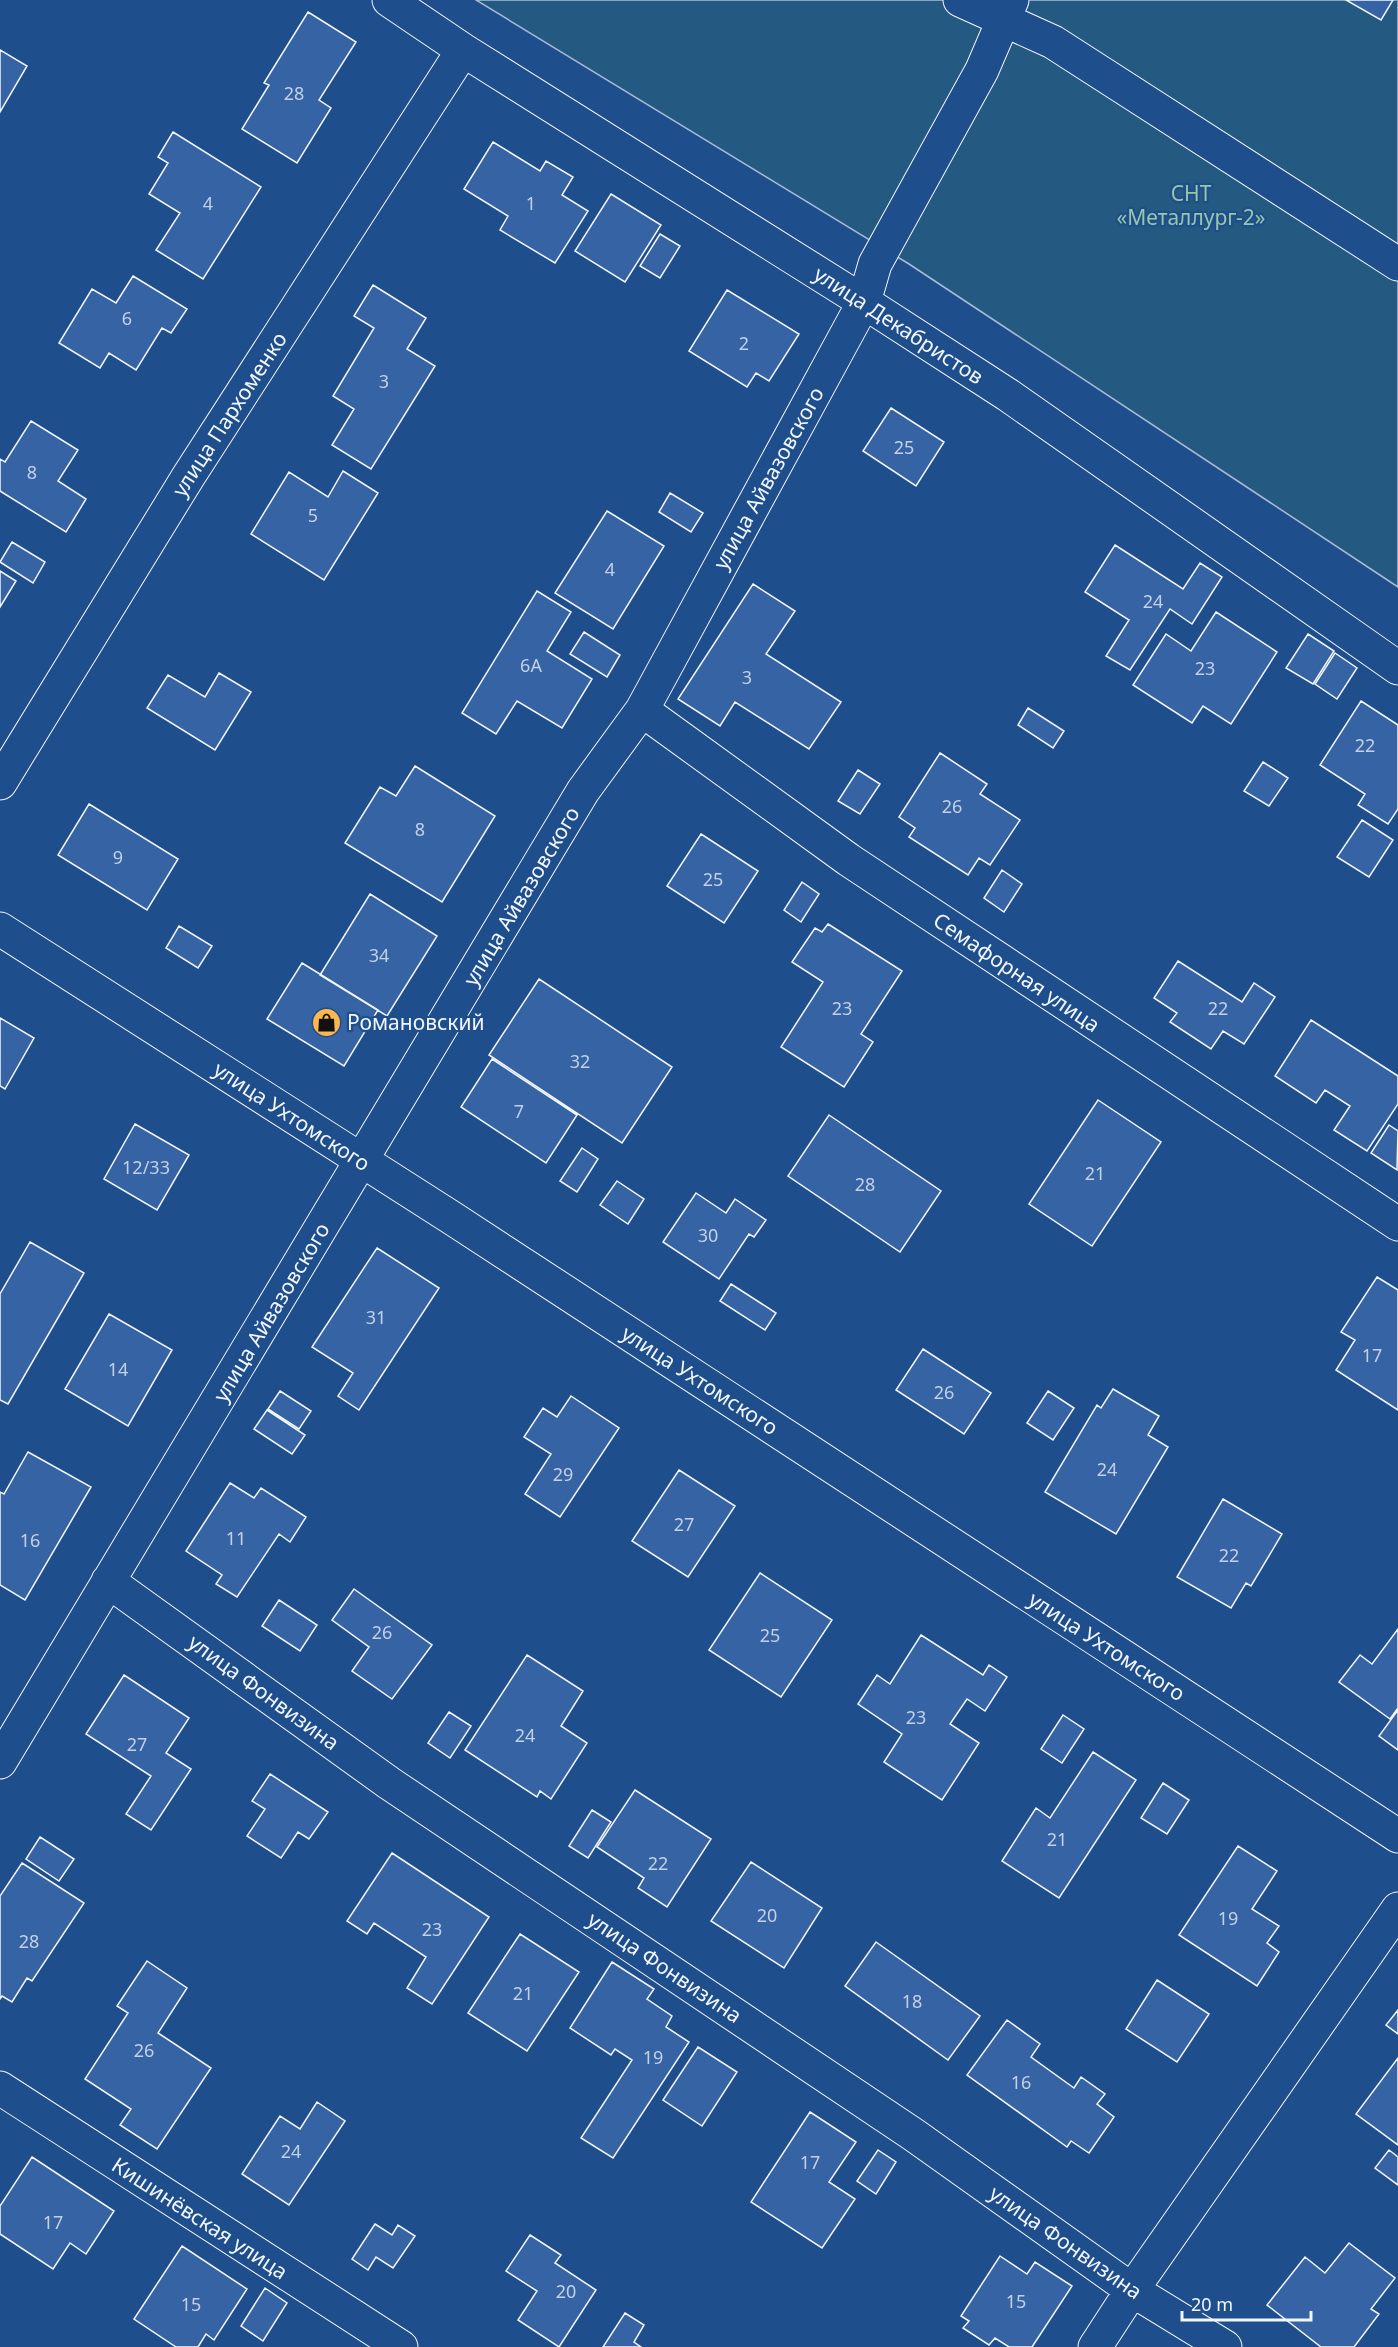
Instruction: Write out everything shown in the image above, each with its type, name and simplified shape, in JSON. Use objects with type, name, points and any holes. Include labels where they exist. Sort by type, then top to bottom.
[{"type":"street","name":"улица Декабристов","points":[[389,0],[463,50],[1008,395],[1398,668]]},
{"type":"street","points":[[960,0],[1008,10],[1053,42],[1398,264]]},
{"type":"street","name":"улица Айвазовского","points":[[0,1762],[583,791],[642,710],[864,302],[875,264],[982,70],[1008,10]]},
{"type":"street","name":"улица Пархоменко","points":[[0,783],[195,467],[463,50]]},
{"type":"street","name":"Семафорная улица","points":[[642,710],[849,860],[1398,1224]]},
{"type":"street","name":"улица Ухтомского","points":[[0,929],[362,1161],[1398,1836]]},
{"type":"street","name":"улица Фонвизина","points":[[108,1581],[389,1783],[914,2134],[1132,2290],[1225,2347]]},
{"type":"street","points":[[1095,2347],[1132,2290],[1398,1909]]},
{"type":"street","name":"Кишинёвская улица","points":[[0,2088],[400,2347]]},
{"type":"green space","name":"СНТ «Металлург-2»","points":[[476,0],[1398,0],[1398,587],[909,264]]},
{"type":"building","points":[[1346,0],[1393,0],[1381,20]]},
{"type":"building","points":[[308,12],[356,42],[319,100],[331,108],[297,163],[242,129],[269,85],[264,83]]},
{"type":"building","points":[[0,50],[27,66],[0,112]]},
{"type":"building","points":[[173,132],[261,187],[203,279],[156,250],[180,213],[149,194],[168,163],[158,157]]},
{"type":"building","points":[[493,142],[540,171],[546,161],[573,177],[562,195],[588,211],[555,263],[500,230],[508,216],[464,189]]},
{"type":"building","points":[[611,194],[661,225],[625,282],[575,251]]},
{"type":"building","points":[[660,234],[680,246],[660,278],[640,266]]},
{"type":"building","points":[[133,276],[187,309],[171,333],[162,328],[136,370],[109,353],[100,368],[59,343],[92,289],[116,303]]},
{"type":"building","points":[[373,285],[426,318],[407,349],[435,366],[371,469],[332,445],[354,409],[333,396],[374,328],[354,316]]},
{"type":"building","points":[[727,290],[799,334],[769,381],[756,373],[747,387],[689,351]]},
{"type":"building","points":[[891,408],[944,442],[916,486],[863,451]]},
{"type":"building","points":[[31,421],[78,450],[58,481],[86,499],[66,532],[0,491],[0,459],[5,462]]},
{"type":"building","points":[[343,471],[378,493],[324,580],[251,534],[289,472],[328,497]]},
{"type":"building","points":[[670,493],[703,513],[691,532],[659,512]]},
{"type":"building","points":[[607,511],[664,546],[613,629],[555,593]]},
{"type":"building","points":[[12,542],[45,562],[33,583],[0,562]]},
{"type":"building","points":[[1115,545],[1183,589],[1200,563],[1222,577],[1192,624],[1170,609],[1130,670],[1106,656],[1129,620],[1085,592]]},
{"type":"building","points":[[0,571],[16,581],[0,607]]},
{"type":"building","points":[[753,584],[795,611],[766,654],[841,702],[809,749],[735,702],[720,726],[678,699]]},
{"type":"building","points":[[537,591],[571,612],[547,651],[592,679],[562,728],[517,701],[496,734],[462,713]]},
{"type":"building","points":[[1216,612],[1277,652],[1231,724],[1203,706],[1192,723],[1133,685],[1166,634],[1191,651]]},
{"type":"building","points":[[584,632],[620,655],[607,677],[570,654]]},
{"type":"building","points":[[1308,634],[1334,651],[1313,684],[1286,668]]},
{"type":"building","points":[[1335,653],[1357,668],[1337,699],[1315,684]]},
{"type":"building","points":[[219,673],[251,692],[215,750],[147,708],[168,675],[205,697]]},
{"type":"building","points":[[1361,701],[1398,725],[1398,809],[1388,824],[1358,805],[1365,794],[1320,765]]},
{"type":"building","points":[[1028,708],[1064,731],[1053,748],[1018,725]]},
{"type":"building","points":[[940,753],[987,784],[980,794],[1020,820],[990,865],[979,858],[968,875],[909,837],[915,828],[899,817]]},
{"type":"building","points":[[1263,762],[1288,778],[1269,806],[1244,791]]},
{"type":"building","points":[[415,766],[495,816],[442,902],[345,843],[380,787],[396,796]]},
{"type":"building","points":[[858,770],[880,784],[860,814],[838,801]]},
{"type":"building","points":[[89,804],[178,859],[147,910],[58,855]]},
{"type":"building","points":[[1362,820],[1393,840],[1369,877],[1337,857]]},
{"type":"building","points":[[701,834],[758,871],[724,923],[667,886]]},
{"type":"building","points":[[1002,870],[1022,884],[1004,912],[984,898]]},
{"type":"building","points":[[802,882],[819,894],[801,922],[784,910]]},
{"type":"building","points":[[370,894],[437,936],[387,1016],[320,975]]},
{"type":"building","points":[[828,924],[902,971],[861,1034],[873,1042],[844,1087],[781,1047],[823,982],[792,962],[815,928],[822,932]]},
{"type":"building","points":[[179,926],[212,946],[198,968],[166,948]]},
{"type":"building","points":[[1178,961],[1242,1002],[1254,983],[1275,997],[1244,1044],[1223,1031],[1211,1049],[1170,1022],[1177,1013],[1154,998]]},
{"type":"building","points":[[302,963],[378,1010],[344,1066],[267,1019]]},
{"type":"building","points":[[539,979],[672,1067],[622,1143],[489,1055]]},
{"type":"building","points":[[0,1018],[34,1038],[5,1089],[0,1086]]},
{"type":"building","points":[[1311,1020],[1398,1076],[1398,1104],[1367,1151],[1334,1130],[1350,1106],[1325,1090],[1316,1103],[1275,1076]]},
{"type":"building","points":[[492,1059],[577,1115],[546,1163],[461,1107]]},
{"type":"building","points":[[1098,1100],[1161,1142],[1092,1246],[1029,1204]]},
{"type":"building","points":[[829,1115],[941,1191],[900,1252],[788,1176]]},
{"type":"building","points":[[135,1124],[189,1155],[157,1210],[104,1179]]},
{"type":"building","points":[[1389,1125],[1398,1131],[1397,1170],[1371,1153]]},
{"type":"building","points":[[582,1148],[598,1159],[577,1192],[560,1181]]},
{"type":"building","points":[[617,1181],[644,1199],[628,1224],[600,1205]]},
{"type":"building","points":[[696,1193],[726,1213],[735,1199],[766,1220],[754,1237],[749,1234],[719,1279],[663,1242]]},
{"type":"building","points":[[30,1242],[84,1273],[8,1404],[0,1400],[0,1294]]},
{"type":"building","points":[[377,1248],[439,1288],[359,1410],[338,1396],[353,1373],[312,1347]]},
{"type":"building","points":[[1377,1277],[1398,1290],[1398,1410],[1336,1370],[1355,1340],[1341,1332]]},
{"type":"building","points":[[731,1284],[776,1313],[765,1330],[720,1301]]},
{"type":"building","points":[[109,1314],[172,1350],[128,1426],[65,1389]]},
{"type":"building","points":[[923,1349],[991,1393],[964,1434],[896,1390]]},
{"type":"building","points":[[1113,1389],[1159,1416],[1148,1435],[1168,1447],[1116,1534],[1045,1492],[1097,1405],[1101,1408]]},
{"type":"building","points":[[280,1391],[311,1411],[299,1429],[268,1409]]},
{"type":"building","points":[[1048,1391],[1074,1408],[1053,1440],[1027,1423]]},
{"type":"building","points":[[571,1396],[619,1428],[560,1517],[525,1494],[551,1454],[524,1437],[543,1408],[557,1417]]},
{"type":"building","points":[[267,1410],[305,1435],[292,1454],[254,1429]]},
{"type":"building","points":[[28,1452],[91,1487],[25,1600],[0,1585],[0,1492],[4,1494]]},
{"type":"building","points":[[679,1470],[735,1506],[688,1577],[632,1541]]},
{"type":"building","points":[[230,1483],[254,1498],[261,1488],[306,1517],[290,1542],[279,1534],[237,1597],[216,1584],[222,1575],[186,1551]]},
{"type":"building","points":[[1223,1499],[1282,1534],[1251,1586],[1246,1583],[1231,1608],[1177,1577]]},
{"type":"building","points":[[760,1573],[832,1620],[781,1697],[709,1650]]},
{"type":"building","points":[[354,1589],[432,1645],[392,1699],[352,1671],[369,1647],[332,1620]]},
{"type":"building","points":[[279,1600],[317,1625],[300,1651],[262,1626]]},
{"type":"building","points":[[1398,1629],[1398,1708],[1390,1719],[1339,1682],[1360,1655],[1372,1664]]},
{"type":"building","points":[[921,1635],[983,1675],[989,1665],[1007,1677],[985,1711],[967,1699],[950,1724],[979,1743],[942,1800],[884,1762],[902,1734],[858,1704],[877,1675],[890,1684]]},
{"type":"building","points":[[527,1655],[583,1691],[561,1726],[587,1743],[551,1799],[540,1791],[537,1797],[465,1750]]},
{"type":"building","points":[[124,1675],[189,1718],[166,1753],[191,1769],[151,1830],[126,1814],[151,1776],[86,1734]]},
{"type":"building","points":[[1398,1710],[1398,1750],[1379,1736]]},
{"type":"building","points":[[449,1712],[471,1726],[450,1758],[428,1743]]},
{"type":"building","points":[[1063,1715],[1084,1729],[1062,1763],[1041,1749]]},
{"type":"building","points":[[1093,1752],[1136,1780],[1059,1898],[1002,1861],[1036,1808],[1050,1818]]},
{"type":"building","points":[[270,1774],[328,1812],[309,1839],[298,1832],[281,1858],[247,1836],[265,1809],[252,1801]]},
{"type":"building","points":[[1163,1783],[1189,1800],[1167,1834],[1141,1818]]},
{"type":"building","points":[[635,1790],[711,1839],[667,1907],[638,1888],[644,1878],[597,1847]]},
{"type":"building","points":[[592,1810],[611,1822],[588,1858],[569,1846]]},
{"type":"building","points":[[40,1837],[74,1859],[59,1881],[26,1859]]},
{"type":"building","points":[[1238,1846],[1277,1871],[1252,1909],[1279,1926],[1267,1943],[1279,1952],[1257,1986],[1179,1935]]},
{"type":"building","points":[[392,1853],[489,1917],[432,2004],[407,1988],[426,1957],[374,1923],[367,1934],[347,1921]]},
{"type":"building","points":[[751,1862],[822,1908],[784,1968],[711,1921]]},
{"type":"building","points":[[22,1863],[84,1903],[32,1981],[27,1978],[12,2002],[2,1996],[0,1999],[0,1896]]},
{"type":"building","points":[[520,1934],[579,1972],[527,2051],[468,2013]]},
{"type":"building","points":[[876,1942],[980,2016],[948,2060],[845,1986]]},
{"type":"building","points":[[147,1961],[187,1988],[158,2033],[211,2068],[157,2149],[120,2125],[131,2109],[85,2079],[128,2013],[117,2006]]},
{"type":"building","points":[[612,1962],[654,1989],[647,1999],[672,2016],[666,2027],[689,2042],[613,2158],[581,2138],[632,2060],[615,2049],[611,2055],[570,2028]]},
{"type":"building","points":[[1157,1980],[1209,2014],[1177,2062],[1126,2029]]},
{"type":"building","points":[[1398,2010],[1398,2034],[1386,2025]]},
{"type":"building","points":[[1007,2020],[1040,2044],[1031,2057],[1074,2088],[1081,2077],[1105,2094],[1097,2104],[1114,2117],[1089,2153],[1071,2141],[1067,2147],[967,2075]]},
{"type":"building","points":[[698,2047],[737,2072],[702,2126],[663,2100]]},
{"type":"building","points":[[1398,2058],[1398,2145],[1356,2114]]},
{"type":"building","points":[[317,2102],[345,2121],[289,2205],[242,2174],[280,2116],[300,2129]]},
{"type":"building","points":[[810,2112],[856,2142],[829,2182],[855,2199],[822,2248],[751,2202]]},
{"type":"building","points":[[878,2150],[896,2162],[876,2194],[857,2181]]},
{"type":"building","points":[[1389,2150],[1398,2157],[1398,2185],[1375,2168]]},
{"type":"building","points":[[32,2157],[114,2211],[86,2254],[70,2243],[53,2269],[0,2234],[0,2206]]},
{"type":"building","points":[[375,2224],[392,2235],[398,2225],[415,2236],[393,2268],[376,2257],[368,2270],[352,2259]]},
{"type":"building","points":[[530,2235],[561,2255],[555,2263],[596,2290],[559,2347],[518,2320],[537,2291],[506,2271]]},
{"type":"building","points":[[1349,2243],[1395,2278],[1371,2309],[1379,2314],[1354,2347],[1321,2347],[1267,2305],[1305,2257],[1325,2273]]},
{"type":"building","points":[[182,2246],[247,2289],[214,2340],[206,2334],[198,2347],[176,2347],[134,2319]]},
{"type":"building","points":[[1000,2256],[1027,2274],[1035,2262],[1072,2286],[1032,2347],[1009,2347],[995,2338],[989,2345],[963,2328],[969,2321],[961,2316]]},
{"type":"building","points":[[265,2288],[287,2303],[263,2341],[241,2326]]},
{"type":"building","points":[[625,2313],[644,2325],[634,2342],[641,2347],[603,2347]]},
{"type":"place","name":"Романовский","points":[[326,1022]]}]
